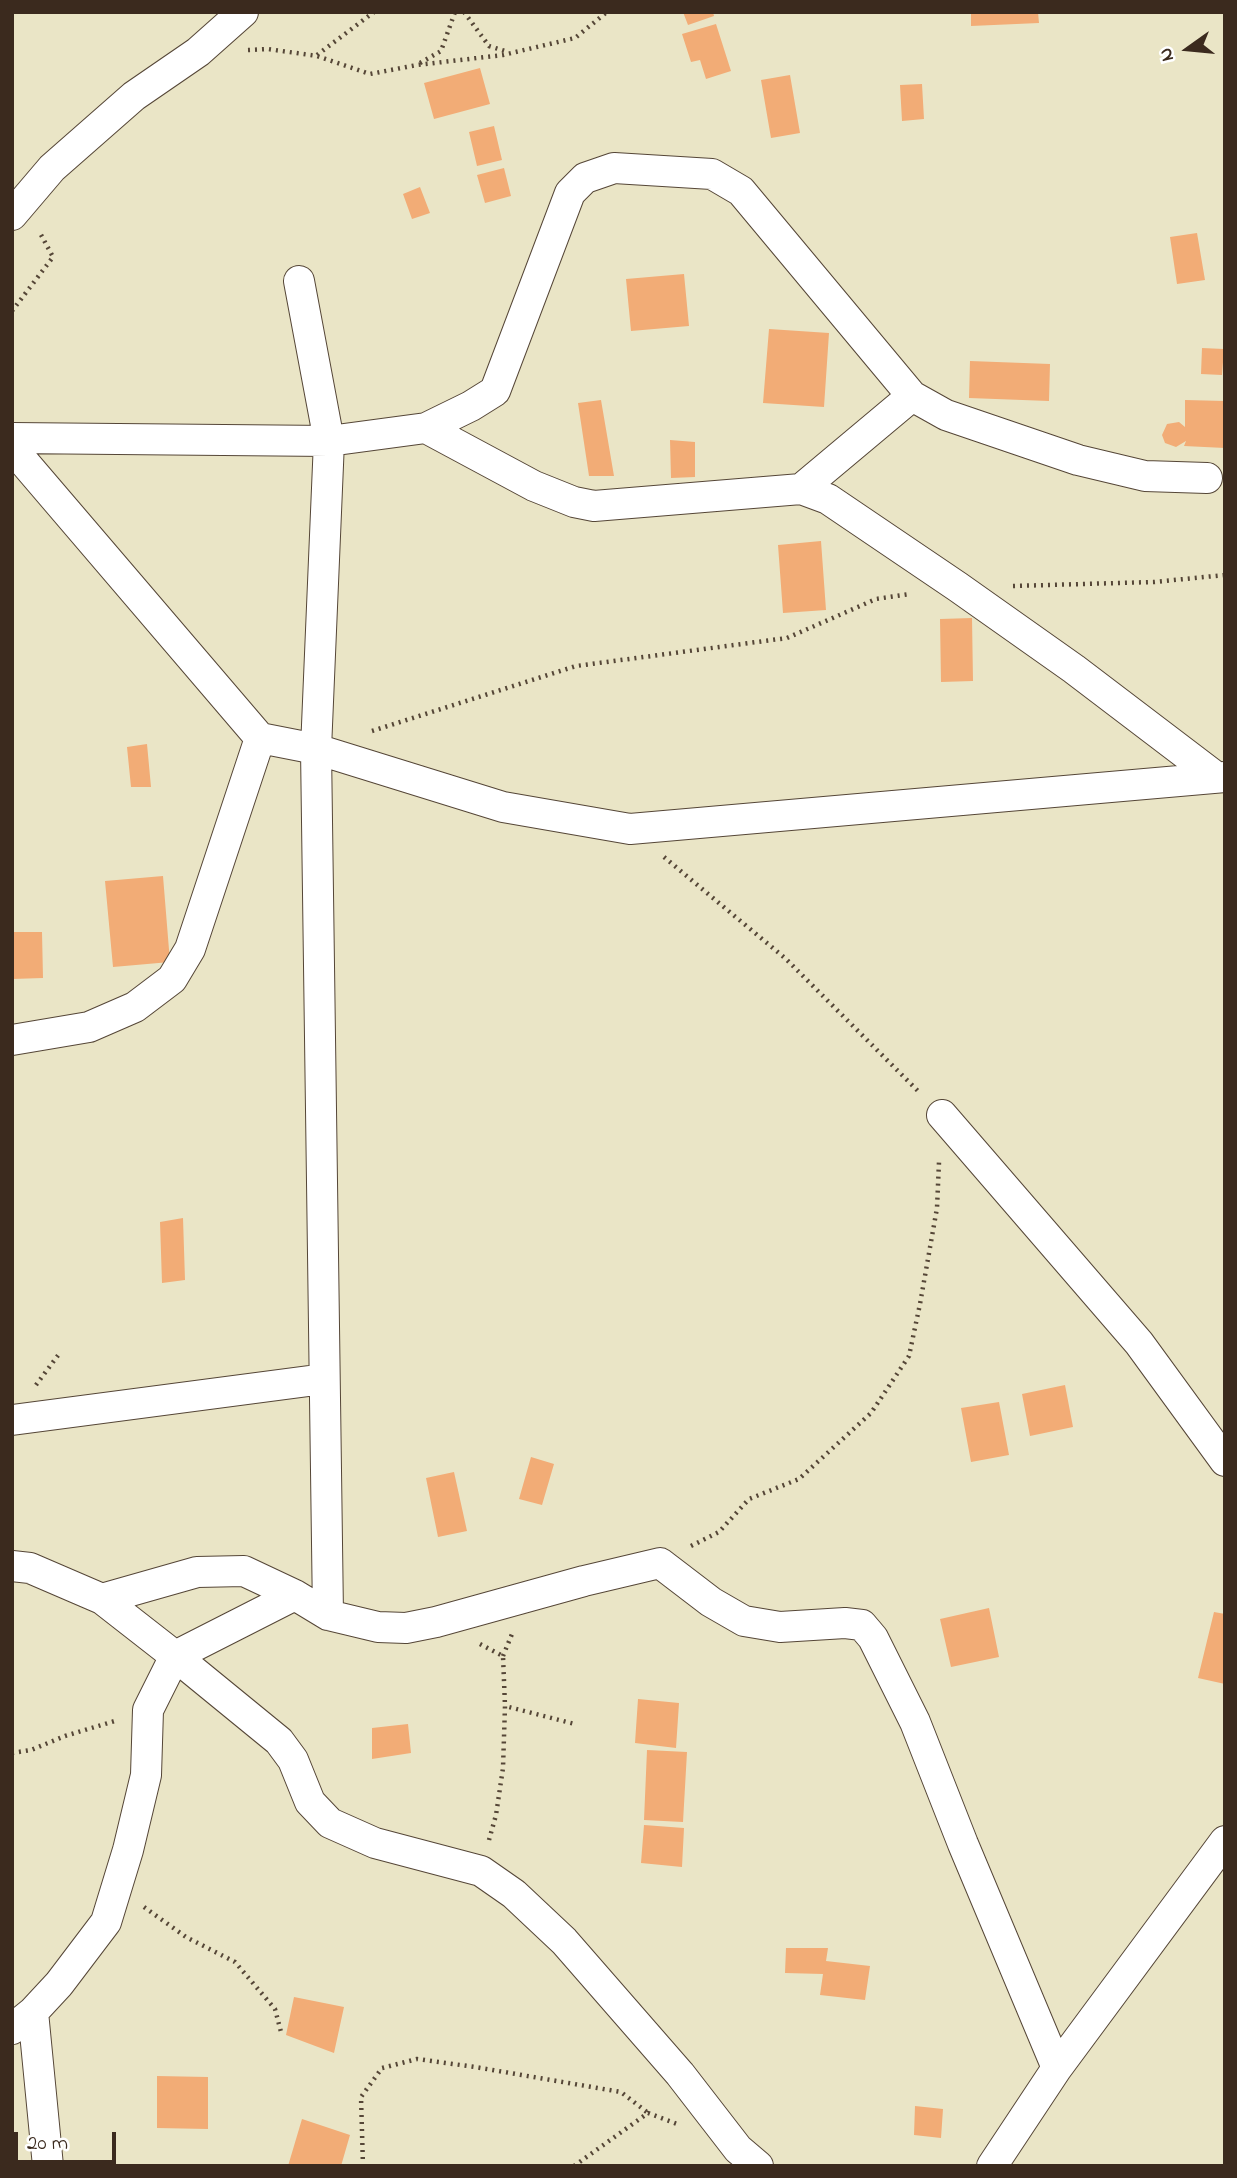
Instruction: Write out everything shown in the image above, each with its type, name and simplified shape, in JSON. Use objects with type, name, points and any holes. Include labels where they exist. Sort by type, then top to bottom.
[{"type":"street","points":[[18,208],[52,168],[134,96],[198,52],[243,12]]},
{"type":"street","points":[[12,438],[329,440],[426,428],[495,391],[570,193],[585,178],[614,168],[712,174],[741,191],[912,396],[946,415],[1078,460],[1145,476],[1207,478]]},
{"type":"street","points":[[299,281],[329,440],[316,749],[328,1615]]},
{"type":"street","points":[[801,489],[912,396]]},
{"type":"street","points":[[426,428],[534,486],[575,502],[594,506],[801,489],[828,499],[1074,669],[1220,777]]},
{"type":"street","points":[[12,448],[260,738],[316,749],[503,807],[630,829],[1220,777]]},
{"type":"street","points":[[12,1040],[89,1027],[135,1007],[172,979],[190,949],[260,738]]},
{"type":"street","points":[[942,1115],[1139,1343],[1225,1461]]},
{"type":"street","points":[[12,1420],[324,1379]]},
{"type":"street","points":[[102,1599],[197,1572],[244,1571],[295,1595],[328,1615],[378,1627],[406,1628],[660,1563],[711,1602],[744,1621],[780,1627],[845,1623],[863,1625],[873,1638],[915,1722],[1057,2068]]},
{"type":"street","points":[[12,1566],[30,1568],[102,1599],[175,1656],[279,1741],[293,1760],[310,1802],[330,1823],[375,1843],[481,1871],[514,1894],[564,1941],[680,2074],[738,2149],[758,2166]]},
{"type":"street","points":[[48,2166],[23,2021],[59,1984],[106,1922],[118,1888],[146,1775],[148,1710],[175,1656],[295,1595]]},
{"type":"street","points":[[992,2166],[1057,2068],[1225,1841]]},
{"type":"path","points":[[317,56],[374,12]]},
{"type":"path","points":[[417,65],[441,51],[455,12]]},
{"type":"path","points":[[464,12],[489,46],[511,54]]},
{"type":"path","points":[[198,52],[268,49],[317,56],[370,74],[417,65],[511,54],[575,38],[607,12]]},
{"type":"path","points":[[12,311],[53,257],[18,208]]},
{"type":"path","points":[[1011,586],[1154,582],[1225,575]]},
{"type":"path","points":[[368,733],[576,666],[787,638],[876,599],[958,587]]},
{"type":"path","points":[[630,829],[786,959],[942,1115],[937,1208],[909,1356],[871,1413],[799,1479],[749,1499],[719,1532],[660,1563]]},
{"type":"path","points":[[436,1622],[503,1656],[503,1768],[496,1815],[481,1871]]},
{"type":"path","points":[[505,1706],[575,1724]]},
{"type":"path","points":[[12,1753],[31,1750],[148,1710]]},
{"type":"path","points":[[118,1888],[186,1937],[235,1962],[275,2009],[281,2032]]},
{"type":"path","points":[[363,2166],[361,2096],[382,2068],[418,2059],[621,2092],[649,2113],[684,2126]]},
{"type":"path","points":[[574,2166],[649,2113]]},
{"type":"building","points":[[683,12],[713,12],[714,16],[688,25]]},
{"type":"building","points":[[971,12],[1038,12],[1039,23],[971,26]]},
{"type":"building","points":[[716,24],[731,71],[706,79],[700,60],[691,62],[682,34]]},
{"type":"building","points":[[480,68],[490,104],[434,119],[424,83]]},
{"type":"building","points":[[790,75],[800,133],[771,138],[761,80]]},
{"type":"building","points":[[922,84],[924,119],[902,121],[900,85]]},
{"type":"building","points":[[494,126],[502,160],[477,166],[469,132]]},
{"type":"building","points":[[504,168],[511,196],[485,203],[477,175]]},
{"type":"building","points":[[420,187],[430,213],[412,219],[403,194]]},
{"type":"building","points":[[1197,233],[1205,280],[1177,284],[1170,237]]},
{"type":"building","points":[[684,274],[689,326],[631,331],[626,279]]},
{"type":"building","points":[[769,329],[829,333],[824,407],[763,403]]},
{"type":"building","points":[[1202,348],[1224,349],[1222,375],[1201,374]]},
{"type":"building","points":[[970,361],[1050,364],[1049,401],[969,398]]},
{"type":"building","points":[[601,400],[614,476],[589,476],[578,403]]},
{"type":"building","points":[[1185,400],[1225,401],[1225,448],[1184,446],[1186,441],[1176,447],[1165,443],[1162,435],[1167,424],[1179,422],[1185,427]]},
{"type":"building","points":[[670,440],[695,442],[695,477],[671,478]]},
{"type":"building","points":[[821,541],[826,610],[783,613],[778,545]]},
{"type":"building","points":[[972,618],[973,681],[941,682],[940,619]]},
{"type":"building","points":[[147,744],[151,787],[131,787],[127,747]]},
{"type":"building","points":[[163,876],[170,962],[113,967],[105,881]]},
{"type":"building","points":[[12,932],[42,932],[43,978],[12,979]]},
{"type":"building","points":[[183,1218],[185,1280],[162,1283],[160,1222]]},
{"type":"building","points":[[1065,1385],[1073,1427],[1030,1436],[1022,1394]]},
{"type":"building","points":[[999,1402],[1009,1455],[971,1462],[961,1408]]},
{"type":"building","points":[[531,1457],[554,1464],[542,1505],[519,1499]]},
{"type":"building","points":[[454,1472],[467,1531],[438,1537],[426,1478]]},
{"type":"building","points":[[989,1608],[999,1657],[951,1667],[940,1619]]},
{"type":"building","points":[[1214,1612],[1225,1614],[1225,1684],[1198,1678]]},
{"type":"building","points":[[638,1699],[679,1703],[676,1748],[635,1743]]},
{"type":"building","points":[[408,1724],[411,1753],[372,1759],[372,1728]]},
{"type":"building","points":[[647,1750],[687,1752],[683,1822],[644,1820]]},
{"type":"building","points":[[644,1825],[684,1828],[682,1867],[641,1863]]},
{"type":"building","points":[[786,1948],[828,1948],[826,1961],[870,1966],[865,2000],[820,1995],[823,1974],[785,1973]]},
{"type":"building","points":[[294,1997],[344,2007],[334,2053],[286,2035]]},
{"type":"building","points":[[157,2076],[208,2077],[208,2129],[157,2128]]},
{"type":"building","points":[[915,2106],[943,2109],[941,2138],[914,2135]]},
{"type":"building","points":[[302,2119],[350,2135],[341,2166],[288,2166]]}]
